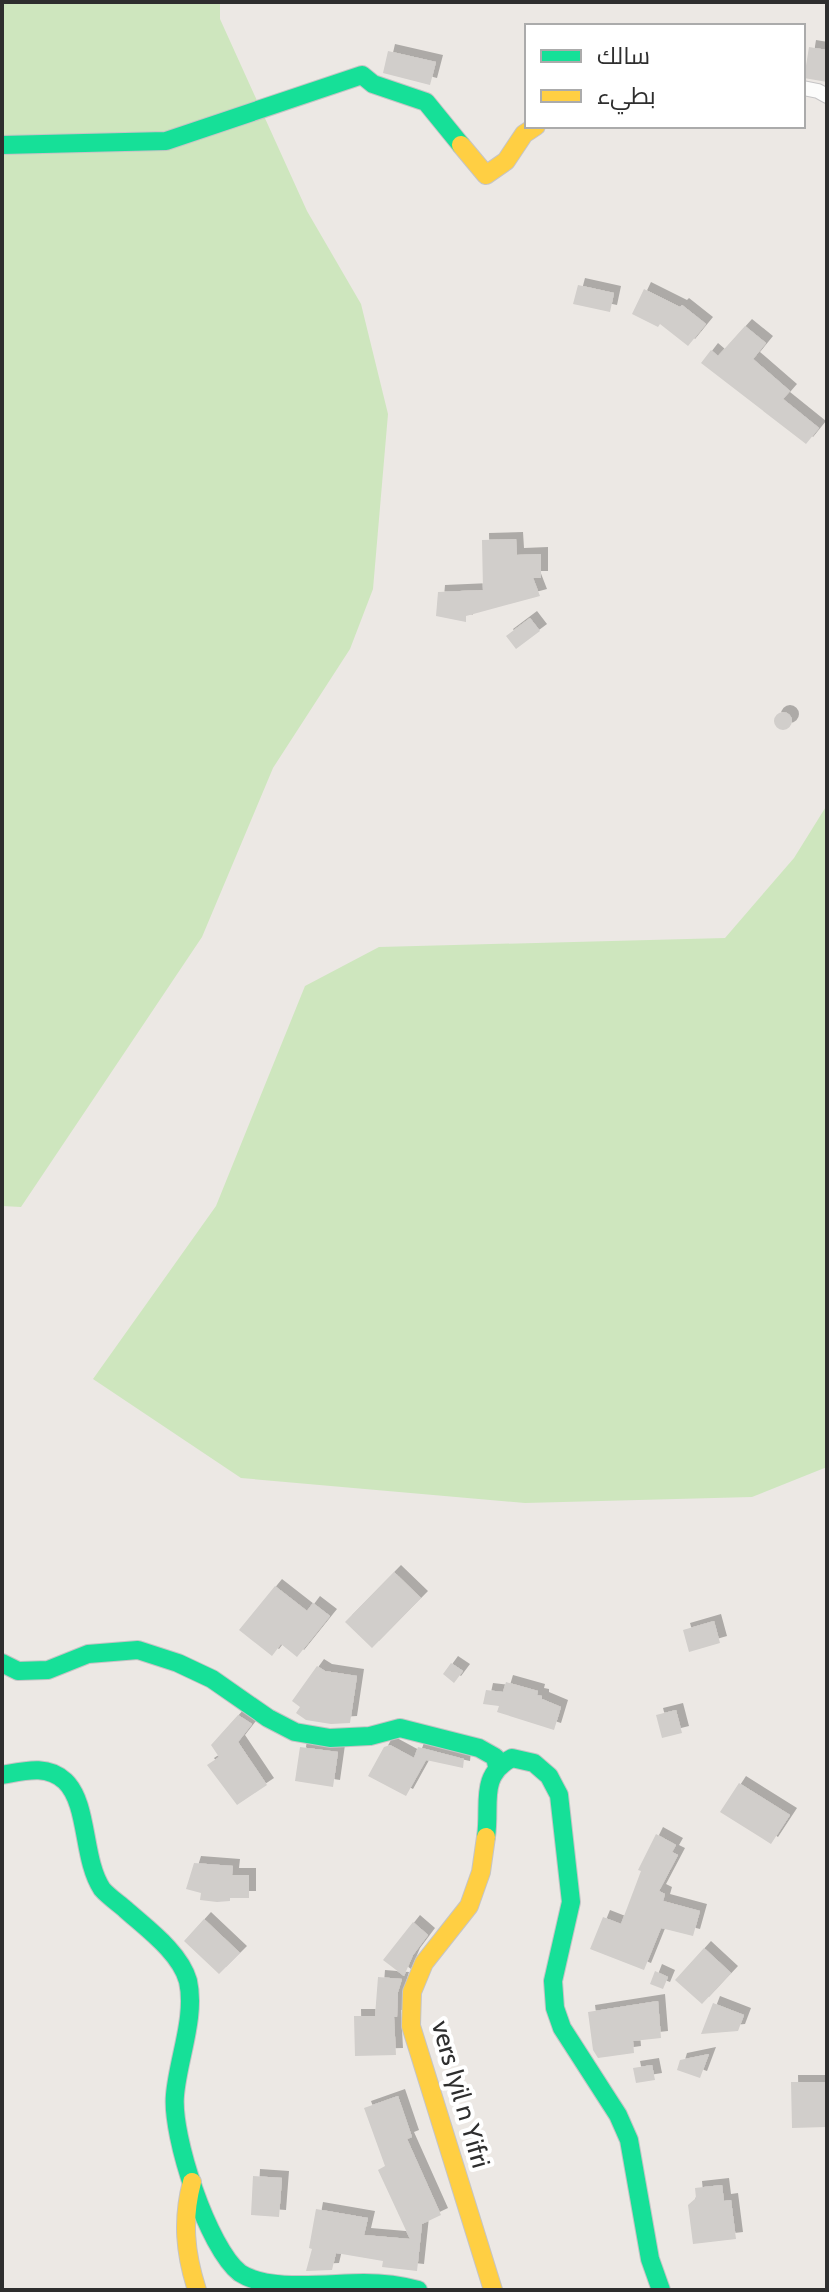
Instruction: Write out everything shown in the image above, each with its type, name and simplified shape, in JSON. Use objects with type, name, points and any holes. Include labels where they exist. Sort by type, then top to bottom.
[{"type":"main road","points":[[2,145],[166,141],[362,75],[373,84],[426,102],[486,175],[506,161],[524,134],[533,128]]},
{"type":"main road","points":[[2,1663],[18,1671],[48,1670],[88,1654],[138,1650],[178,1663],[212,1679],[268,1718],[295,1732],[330,1738],[370,1736],[400,1728],[479,1748],[495,1757],[497,1766],[512,1758],[534,1763],[549,1776],[559,1795],[571,1902],[553,1981],[555,2008],[562,2028],[618,2115],[629,2140],[650,2259],[661,2290]]},
{"type":"main road","name":"vers Iγil n Yifri","points":[[493,2290],[411,2026],[412,1992],[424,1963],[469,1906],[481,1872],[488,1824],[488,1786],[497,1766]]},
{"type":"main road","points":[[2,1775],[28,1768],[49,1768],[67,1780],[75,1792],[88,1860],[96,1879],[103,1890],[177,1960],[187,1975],[191,1994],[177,2069],[174,2107],[177,2134],[220,2252],[238,2272],[257,2283],[286,2286],[376,2282],[401,2284],[418,2290]]},
{"type":"main road","points":[[192,2182],[183,2228],[197,2290]]},
{"type":"street","points":[[805,88],[827,96]]},
{"type":"green space","points":[[2,2],[220,2],[220,19],[307,211],[361,304],[388,414],[373,589],[350,649],[273,768],[202,937],[21,1207],[2,1206]]},
{"type":"green space","points":[[827,805],[827,1467],[752,1497],[525,1503],[241,1478],[93,1379],[216,1206],[305,986],[379,947],[725,938],[794,858]]},
{"type":"building","points":[[809,47],[827,50],[827,82],[805,78]]},
{"type":"building","points":[[388,51],[436,62],[430,85],[383,73]]},
{"type":"building","points":[[578,285],[614,293],[610,312],[573,304]]},
{"type":"building","points":[[644,289],[680,307],[682,305],[706,324],[688,346],[660,324],[658,327],[632,314]]},
{"type":"building","points":[[745,326],[766,343],[753,359],[790,391],[783,399],[819,428],[806,444],[701,363],[711,350],[718,356]]},
{"type":"building","points":[[516,539],[517,555],[541,554],[541,578],[533,578],[540,596],[466,616],[466,622],[436,616],[438,592],[483,590],[482,540]]},
{"type":"building","points":[[530,618],[540,631],[516,649],[506,636]]},
{"type":"building","points":[[783,712],[792,721],[783,730],[774,721]]},
{"type":"building","points":[[394,1572],[421,1598],[372,1648],[345,1622]]},
{"type":"building","points":[[275,1586],[307,1611],[313,1603],[330,1616],[297,1657],[281,1644],[272,1656],[239,1630]]},
{"type":"building","points":[[714,1621],[720,1643],[689,1652],[683,1630]]},
{"type":"building","points":[[451,1663],[463,1671],[454,1683],[443,1674]]},
{"type":"building","points":[[317,1666],[325,1671],[357,1676],[350,1723],[306,1720],[296,1713],[300,1707],[292,1701]]},
{"type":"building","points":[[506,1682],[538,1691],[537,1695],[542,1699],[561,1707],[554,1730],[497,1712],[499,1706],[483,1704],[486,1690],[503,1692]]},
{"type":"building","points":[[676,1710],[682,1733],[662,1738],[656,1715]]},
{"type":"building","points":[[238,1715],[252,1724],[238,1742],[267,1785],[237,1805],[207,1765],[219,1757],[211,1745]]},
{"type":"building","points":[[390,1745],[414,1758],[418,1747],[464,1759],[463,1768],[426,1760],[406,1796],[368,1776],[384,1747]]},
{"type":"building","points":[[300,1747],[338,1752],[333,1787],[295,1781]]},
{"type":"building","points":[[739,1783],[790,1815],[771,1844],[720,1812]]},
{"type":"building","points":[[656,1834],[676,1845],[672,1852],[678,1855],[659,1891],[665,1894],[663,1901],[700,1911],[693,1936],[661,1928],[644,1970],[590,1949],[603,1917],[621,1924],[641,1871],[638,1870]]},
{"type":"building","points":[[194,1863],[233,1866],[232,1875],[249,1875],[249,1898],[217,1902],[200,1900],[201,1893],[186,1889]]},
{"type":"building","points":[[204,1919],[240,1953],[219,1974],[184,1941]]},
{"type":"building","points":[[413,1922],[428,1935],[413,1955],[404,1976],[383,1960]]},
{"type":"building","points":[[704,1948],[731,1973],[702,2004],[675,1980]]},
{"type":"building","points":[[655,1971],[668,1977],[663,1989],[650,1984]]},
{"type":"building","points":[[378,1977],[402,1979],[397,2017],[394,2017],[396,2055],[355,2056],[354,2016],[375,2016]]},
{"type":"building","points":[[658,2001],[661,2038],[633,2041],[634,2053],[598,2058],[593,2050],[588,2012]]},
{"type":"building","points":[[713,2003],[744,2015],[738,2031],[701,2034]]},
{"type":"building","points":[[709,2054],[700,2078],[677,2070],[680,2060]]},
{"type":"building","points":[[652,2065],[655,2080],[636,2083],[633,2068]]},
{"type":"building","points":[[791,2082],[827,2082],[827,2127],[792,2128]]},
{"type":"building","points":[[398,2096],[412,2137],[407,2139],[441,2215],[422,2224],[417,2271],[382,2267],[383,2261],[336,2253],[332,2270],[306,2271],[312,2249],[309,2248],[316,2209],[368,2218],[364,2235],[410,2239],[378,2170],[385,2166],[364,2108]]},
{"type":"building","points":[[253,2176],[282,2178],[279,2217],[251,2215]]},
{"type":"building","points":[[722,2185],[724,2201],[731,2200],[736,2239],[693,2244],[688,2205],[696,2198],[695,2188]]},
{"type":"traffic: fast","points":[[2,145],[166,141],[362,75],[373,84],[426,102],[461,145]]},
{"type":"traffic: fast","points":[[2,1663],[18,1671],[48,1670],[88,1654],[138,1650],[178,1663],[212,1679],[268,1718],[295,1732],[330,1738],[370,1736],[400,1728],[479,1748],[495,1757],[497,1766]]},
{"type":"traffic: fast","points":[[486,1837],[488,1792],[494,1773],[512,1758],[534,1763],[549,1776],[559,1795],[571,1902],[553,1981],[555,2008],[562,2028],[618,2115],[629,2140],[650,2259],[661,2290]]},
{"type":"traffic: fast","points":[[2,1775],[43,1771],[51,1772],[65,1781],[78,1803],[91,1863],[102,1889],[161,1941],[184,1970],[190,2009],[177,2081],[175,2113],[194,2190],[204,2217],[228,2260],[240,2273],[267,2283],[378,2283],[418,2290]]},
{"type":"traffic: slow","points":[[461,145],[486,175],[506,161],[524,134],[533,128]]},
{"type":"traffic: slow","points":[[486,1837],[481,1872],[469,1906],[424,1963],[412,1992],[411,2026],[493,2290]]},
{"type":"traffic: slow","points":[[192,2182],[186,2236],[197,2290]]}]
